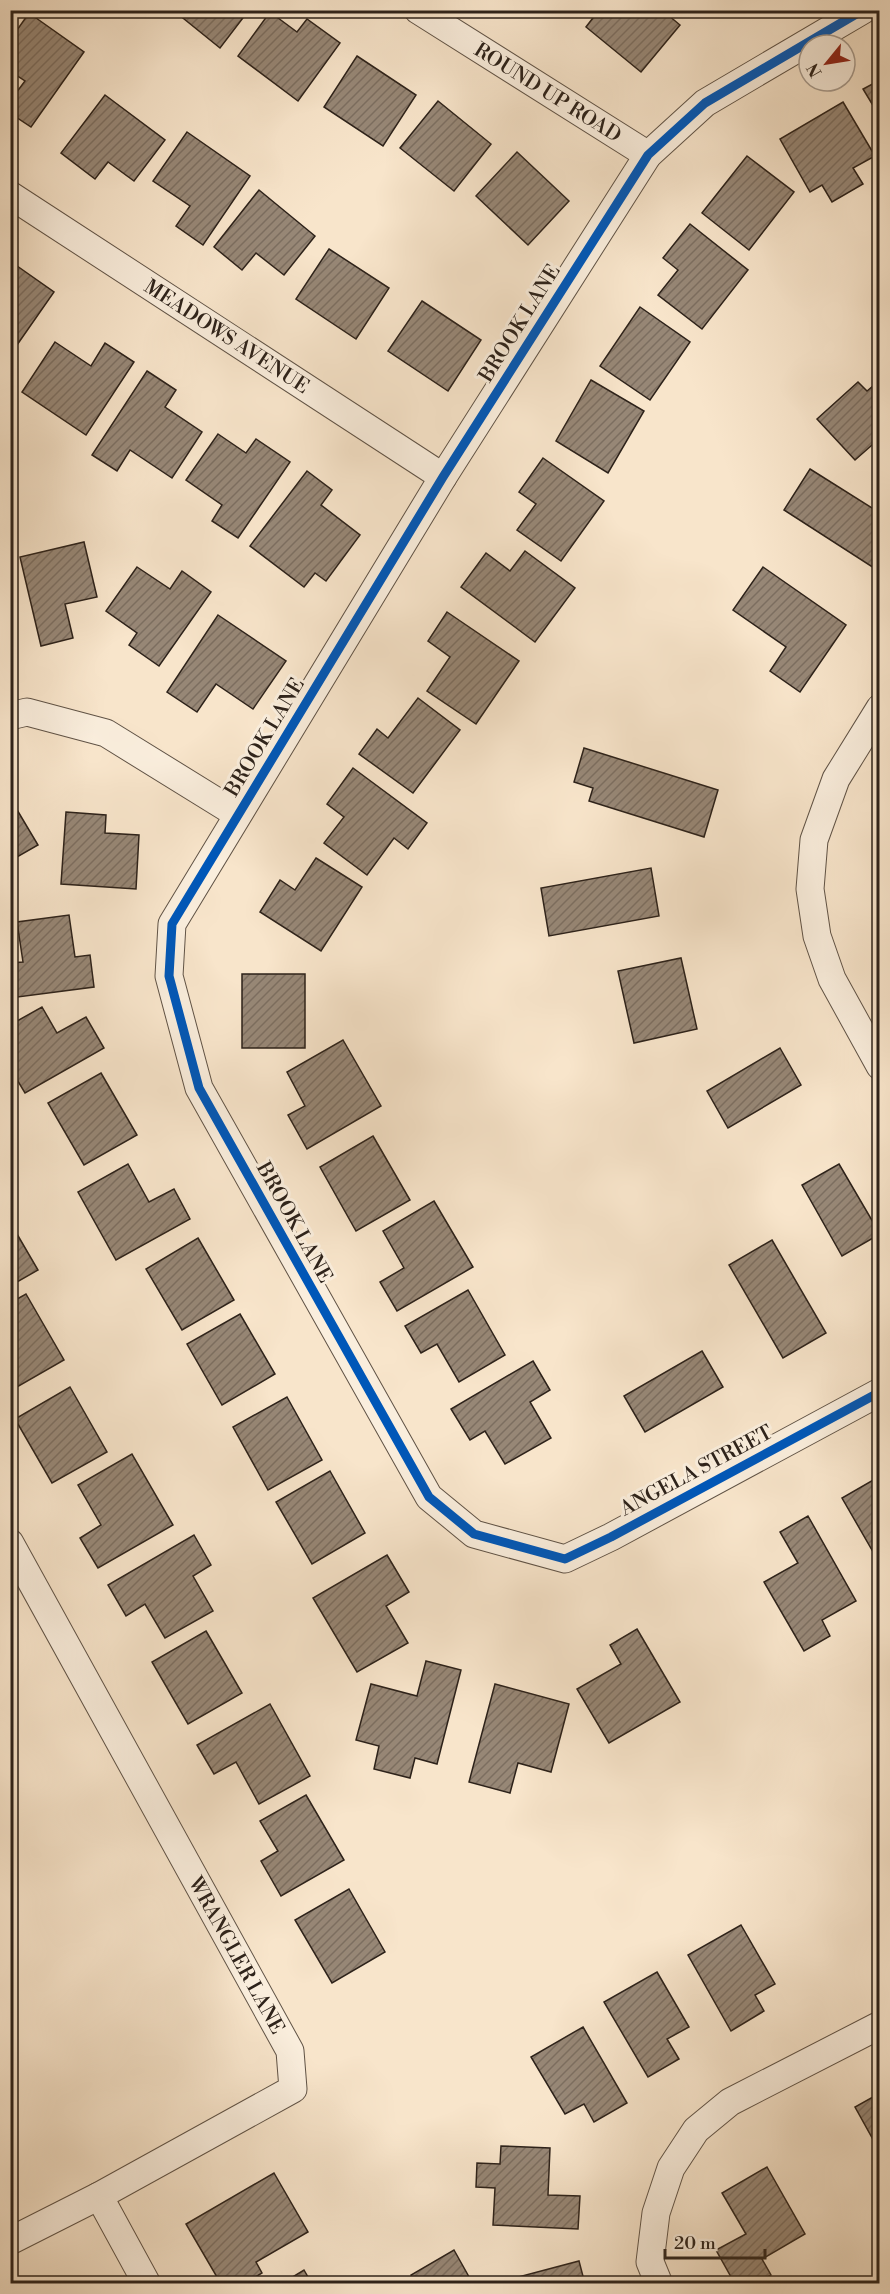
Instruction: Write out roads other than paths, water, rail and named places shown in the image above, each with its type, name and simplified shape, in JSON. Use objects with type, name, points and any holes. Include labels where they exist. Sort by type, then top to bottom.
[{"type":"street","name":"ROUND UP ROAD","points":[[418,10],[648,155]]},
{"type":"street","name":"BROOK LANE","points":[[526,1549],[474,1534],[429,1497],[199,1088],[169,976],[172,924],[442,477],[648,155],[705,103],[863,10]]},
{"type":"street","name":"MEADOWS AVENUE","points":[[10,195],[442,477]]},
{"type":"street","points":[[879,708],[836,778],[814,840],[810,889],[817,936],[832,979],[879,1066]]},
{"type":"street","points":[[10,716],[27,712],[106,733],[237,814]]},
{"type":"street","name":"ANGELA STREET","points":[[526,1549],[564,1559],[611,1537],[879,1392]]},
{"type":"street","name":"WRANGLER LANE","points":[[10,1543],[290,2051],[293,2089],[99,2196],[10,2241]]},
{"type":"street","points":[[659,2283],[650,2262],[656,2213],[671,2168],[696,2130],[730,2102],[879,2025]]},
{"type":"street","points":[[99,2196],[147,2283]]}]
